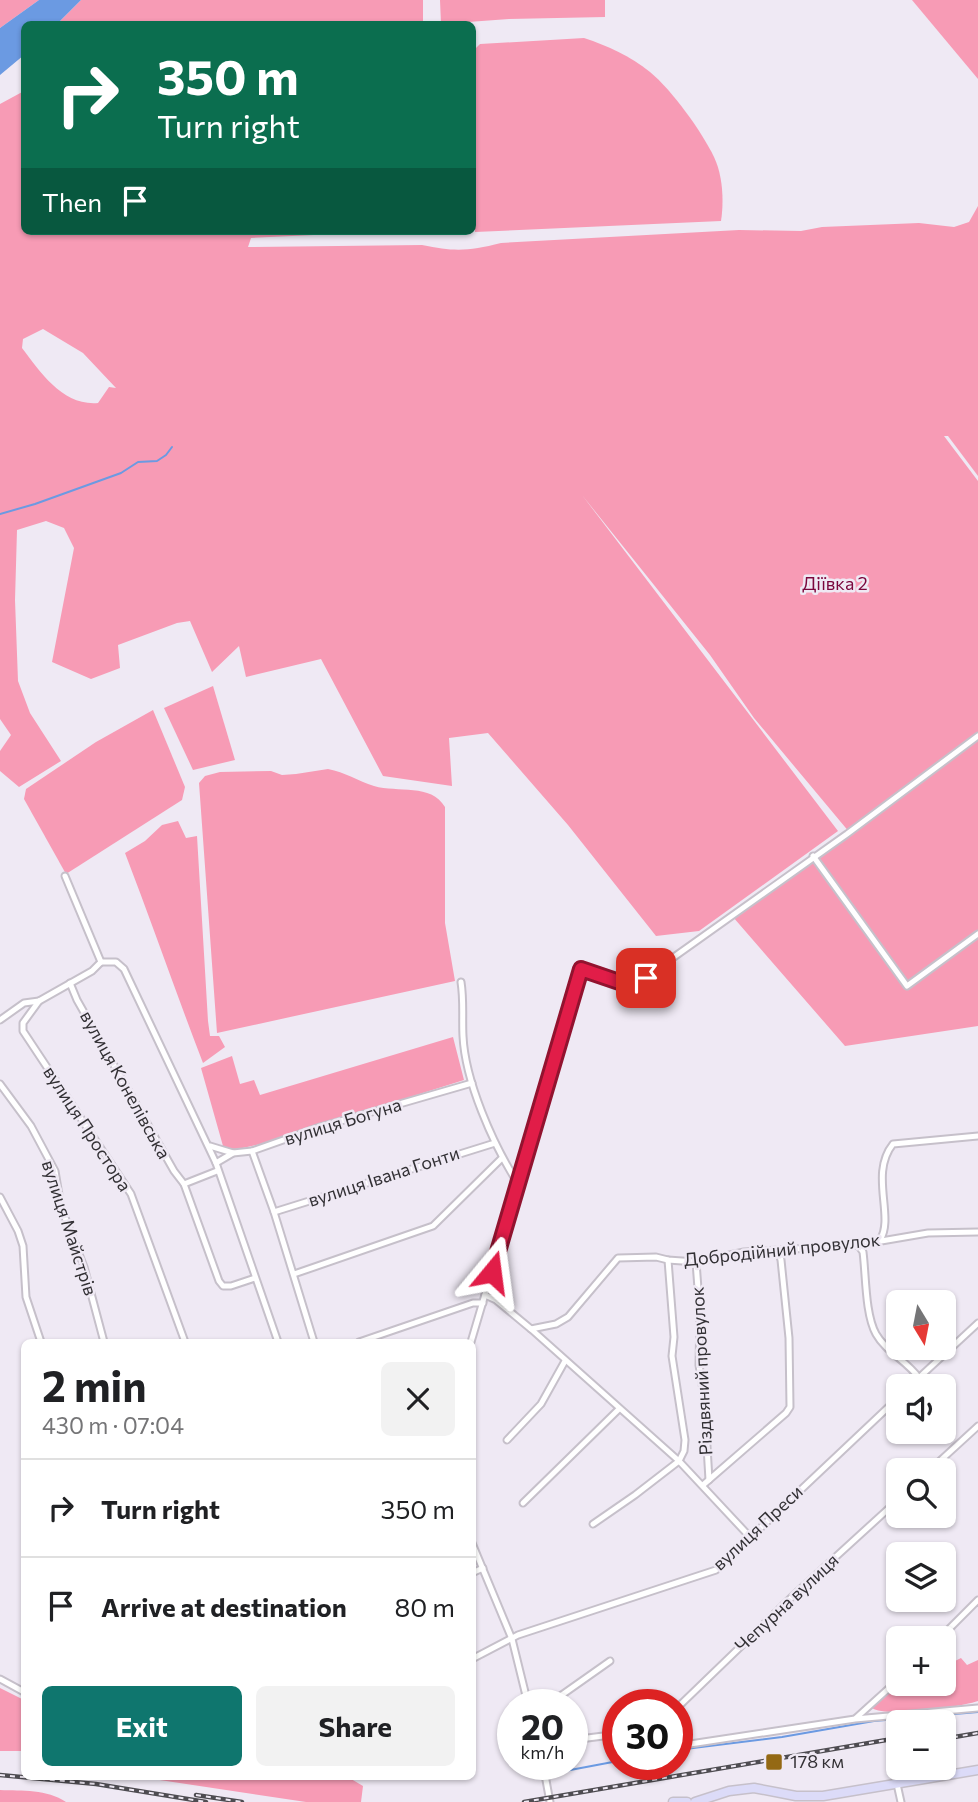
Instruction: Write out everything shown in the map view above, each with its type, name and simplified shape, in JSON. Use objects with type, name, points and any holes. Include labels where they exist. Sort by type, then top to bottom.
[{"type":"street","points":[[472,1339],[581,969],[623,984],[636,984],[847,834],[978,736]]},
{"type":"street","points":[[813,856],[907,986],[978,934]]},
{"type":"street","points":[[65,876],[101,962]]},
{"type":"street","points":[[0,1020],[24,1003],[39,1000],[92,971],[101,962],[116,962],[124,969],[209,1145],[277,1339]]},
{"type":"street","points":[[461,982],[464,1000],[463,1037],[472,1083],[495,1143],[517,1182]]},
{"type":"street","name":"вулиця Конелівська","points":[[70,983],[77,1000],[174,1171],[184,1184],[219,1281],[223,1286],[231,1286],[255,1278]]},
{"type":"street","name":"вулиця Простора","points":[[39,1000],[23,1023],[23,1031],[131,1194],[184,1339]]},
{"type":"street","name":"вулиця Богуна","points":[[216,1163],[233,1153],[252,1152],[320,1127],[472,1083]]},
{"type":"street","name":"вулиця Майстрів","points":[[0,1084],[31,1126],[55,1171],[61,1207],[85,1267],[103,1339]]},
{"type":"street","points":[[879,1241],[884,1231],[884,1155],[893,1144],[978,1136]]},
{"type":"street","name":"вулиця Івана Гонти","points":[[274,1212],[495,1143]]},
{"type":"street","points":[[209,1145],[233,1153]]},
{"type":"street","points":[[252,1152],[294,1273],[313,1339]]},
{"type":"street","points":[[294,1273],[433,1226],[502,1158]]},
{"type":"street","points":[[184,1184],[217,1171]]},
{"type":"street","points":[[0,1197],[23,1246],[26,1297],[40,1339]]},
{"type":"street","name":"Добродійний провулок","points":[[531,1329],[556,1324],[568,1317],[618,1258],[656,1257],[696,1262],[744,1252],[858,1245],[928,1233],[978,1232]]},
{"type":"street","points":[[858,1245],[863,1252],[869,1308],[876,1335],[916,1374]]},
{"type":"street","points":[[703,1485],[790,1407],[789,1338],[778,1251]]},
{"type":"street","name":"Різдвяний провулок","points":[[668,1260],[674,1337],[672,1356],[685,1440],[679,1461]]},
{"type":"street","name":"Різдвяний провулок","points":[[696,1262],[700,1315],[699,1365],[704,1396],[709,1480]]},
{"type":"street","points":[[485,1295],[496,1300],[531,1329],[679,1461],[750,1537]]},
{"type":"street","points":[[368,1339],[472,1303],[483,1303]]},
{"type":"street","points":[[923,1374],[978,1323]]},
{"type":"street","points":[[507,1440],[541,1404],[565,1361]]},
{"type":"street","points":[[523,1503],[619,1409]]},
{"type":"street","name":"вулиця Преси","points":[[476,1657],[541,1627],[716,1570],[886,1409]]},
{"type":"street","points":[[943,1458],[978,1426]]},
{"type":"street","points":[[593,1524],[635,1496],[679,1461]]},
{"type":"street","name":"Чепурна вулиця","points":[[693,1693],[886,1511]]},
{"type":"street","points":[[476,1552],[512,1639],[524,1689]]},
{"type":"street","points":[[476,1571],[483,1568]]},
{"type":"street","points":[[952,1626],[978,1600]]},
{"type":"street","points":[[570,1689],[610,1661]]},
{"type":"street","points":[[0,1679],[21,1690]]},
{"type":"street","points":[[855,1719],[886,1691]]},
{"type":"street","points":[[693,1744],[855,1719],[978,1709]]},
{"type":"street","points":[[695,1802],[729,1791],[754,1788],[796,1796],[823,1796],[978,1770]]},
{"type":"street","points":[[546,1780],[550,1802]]},
{"type":"street","points":[[897,1784],[901,1802]]},
{"type":"street","points":[[823,1796],[832,1802]]},
{"type":"street","points":[[673,1802],[687,1802]]},
{"type":"green space","points":[[0,0],[39,0],[0,28]]},
{"type":"green space","points":[[81,0],[423,0],[423,21],[60,21]]},
{"type":"green space","points":[[440,0],[605,0],[605,17],[441,21]]},
{"type":"green space","points":[[912,0],[978,0],[978,79]]},
{"type":"green space","points":[[584,38],[602,44],[642,66],[668,89],[709,147],[717,164],[722,189],[721,221],[476,232],[476,48],[480,44]]},
{"type":"green space","name":"Діївка 2","points":[[21,93],[21,235],[315,235],[251,238],[248,247],[422,245],[462,250],[501,243],[739,230],[801,231],[822,227],[919,223],[954,227],[969,222],[978,206],[978,476],[948,436],[944,436],[978,481],[978,1026],[845,1046],[733,917],[850,833],[754,718],[710,655],[582,495],[838,831],[699,931],[656,936],[568,825],[488,733],[449,738],[452,786],[383,776],[321,659],[246,677],[239,646],[212,672],[190,621],[177,623],[118,645],[120,668],[91,679],[52,662],[74,548],[64,528],[46,521],[17,530],[15,600],[18,681],[30,713],[61,761],[19,787],[0,771],[0,751],[11,735],[0,719],[0,104]],"holes":[[[43,329],[83,353],[116,388],[109,387],[98,403],[85,403],[64,394],[37,368],[22,348],[23,339]]]},
{"type":"green space","points":[[213,686],[235,760],[193,770],[164,708]]},
{"type":"green space","points":[[153,710],[185,787],[182,800],[66,874],[24,799],[26,789],[96,742]]},
{"type":"green space","points":[[328,769],[374,786],[423,792],[439,799],[445,807],[445,923],[455,981],[217,1033],[199,783],[205,776],[220,772],[271,771],[282,775]]},
{"type":"green space","points":[[178,821],[186,838],[197,836],[208,1021],[210,1036],[219,1036],[225,1047],[203,1063],[125,853],[145,841],[162,825]]},
{"type":"green space","points":[[453,1037],[464,1080],[261,1144],[234,1150],[223,1146],[201,1068],[232,1056],[240,1084],[254,1080],[260,1095]]},
{"type":"green space","points":[[961,1658],[967,1665],[978,1660],[978,1701],[924,1710],[886,1712],[872,1708],[886,1696],[956,1696],[956,1660]]},
{"type":"green space","points":[[0,1688],[21,1698],[21,1751],[0,1751]]},
{"type":"green space","points":[[160,1780],[353,1780],[363,1786],[361,1802],[306,1802]]},
{"type":"green space","points":[[0,1790],[43,1793],[66,1802],[0,1802]]},
{"type":"water","points":[[39,0],[81,0],[60,21],[21,21],[21,58],[0,75],[0,28]]},
{"type":"waterway","points":[[0,514],[121,473],[138,462],[157,461],[172,447]]},
{"type":"waterway","points":[[693,1748],[782,1737],[874,1721],[978,1712]]},
{"type":"waterway","points":[[588,1767],[602,1764]]},
{"type":"railway","points":[[956,1737],[978,1733]]},
{"type":"railway","points":[[524,1802],[886,1740]]},
{"type":"railway","points":[[0,1775],[21,1777]]},
{"type":"railway","points":[[53,1780],[96,1784],[206,1802]]},
{"type":"railway","points":[[196,1795],[242,1802]]},
{"type":"place","name":"178 км","points":[[774,1762]]},
{"type":"route","points":[[492,1272],[581,969],[628,985],[646,978]]}]
